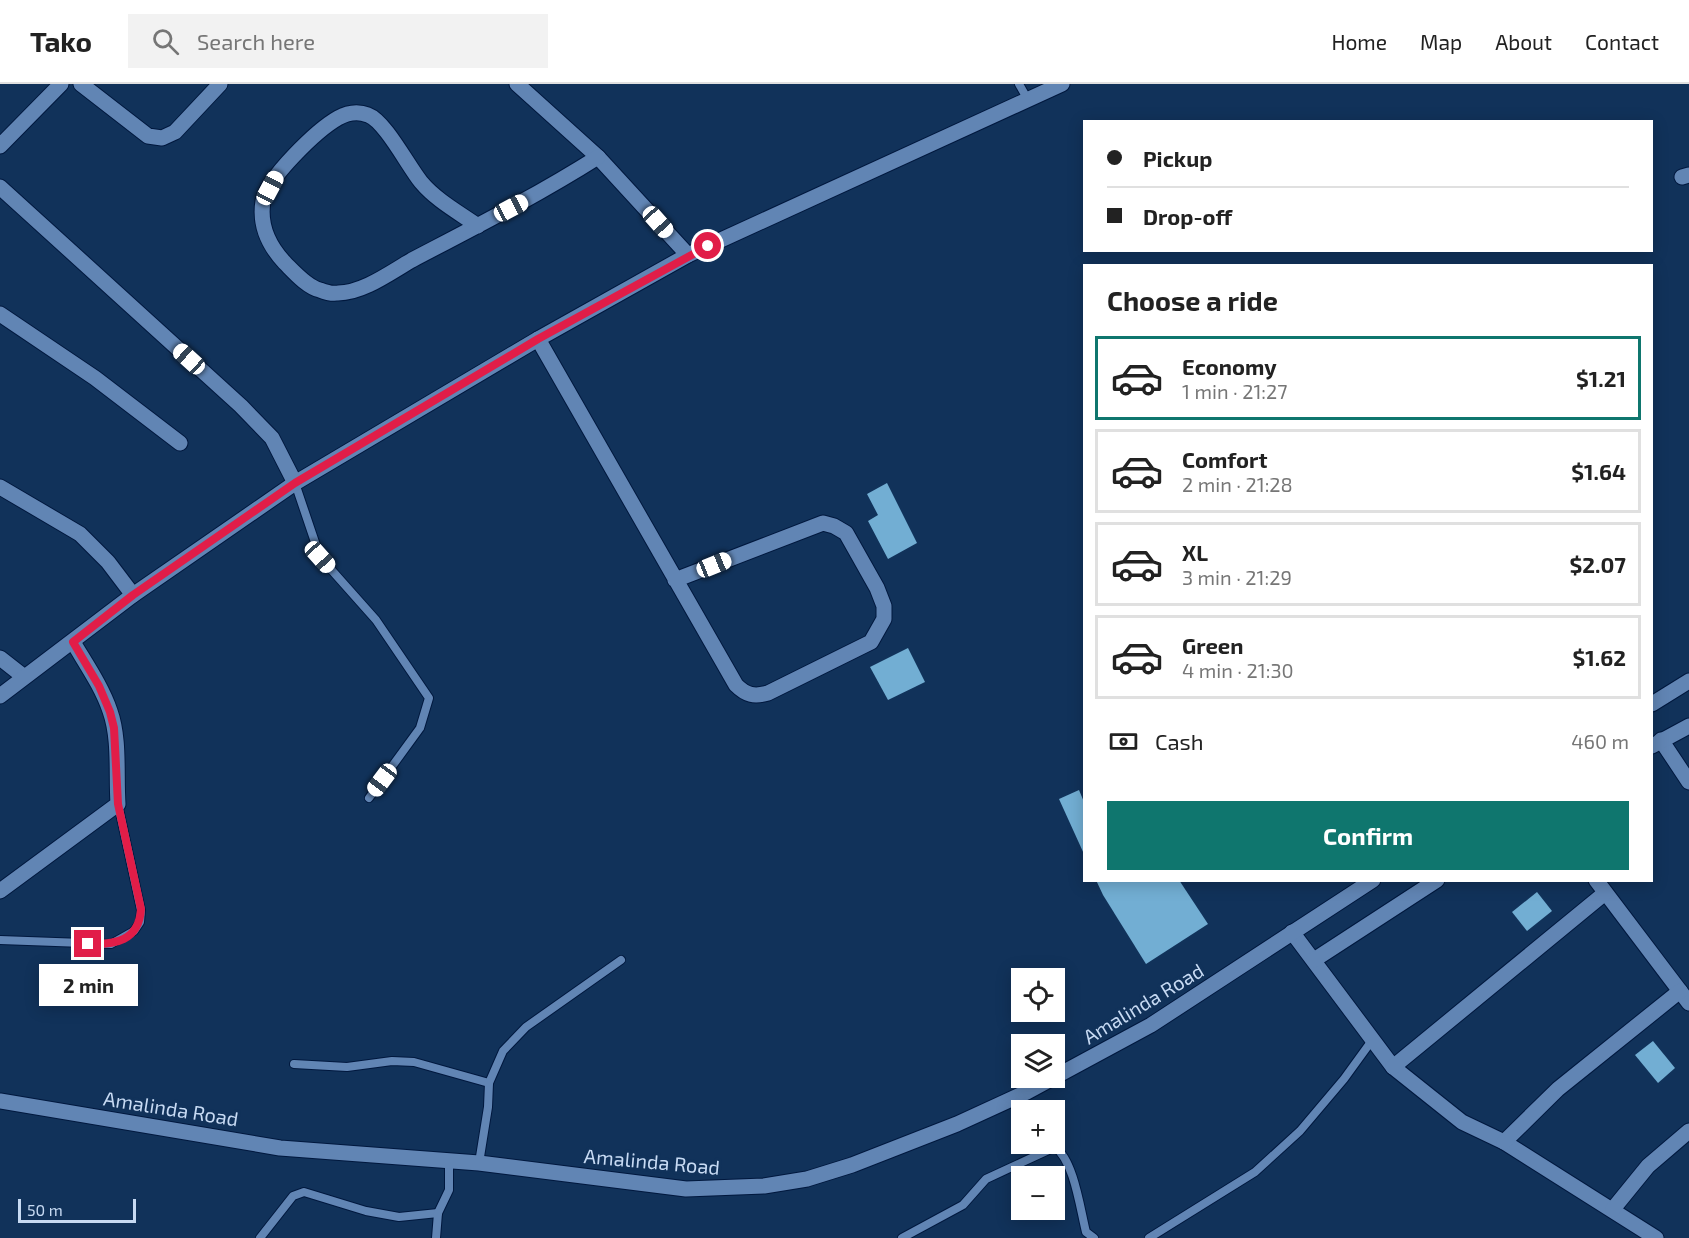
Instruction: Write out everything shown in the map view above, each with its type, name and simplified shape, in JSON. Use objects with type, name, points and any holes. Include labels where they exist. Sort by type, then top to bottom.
[{"type":"street","points":[[0,146],[61,84]]},
{"type":"street","points":[[81,84],[148,136],[162,138],[175,132],[220,84]]},
{"type":"street","points":[[517,84],[598,157],[688,255]]},
{"type":"street","points":[[0,696],[23,676],[73,642],[133,595],[295,483],[538,339],[688,255],[1062,84]]},
{"type":"street","points":[[478,226],[437,198],[422,182],[379,123],[369,115],[354,112],[337,118],[295,155],[276,176],[263,200],[262,225],[273,250],[297,275],[317,290],[339,294],[361,287],[478,226],[544,191],[598,157]]},
{"type":"street","points":[[0,187],[241,405],[272,438],[295,483]]},
{"type":"street","points":[[0,314],[95,378],[180,443]]},
{"type":"street","points":[[538,339],[675,580],[736,685],[744,693],[757,696],[768,693],[871,642],[884,619],[884,606],[877,588],[846,533],[823,523],[675,580]]},
{"type":"street","points":[[0,487],[80,534],[108,562],[133,595]]},
{"type":"street","points":[[0,891],[118,804],[114,728],[110,712],[99,686],[73,642]]},
{"type":"street","points":[[0,658],[23,676]]},
{"type":"street","points":[[1653,703],[1689,681]]},
{"type":"street","points":[[1689,726],[1656,743],[1689,782]]},
{"type":"street","name":"Amalinda Road","points":[[0,1101],[280,1148],[479,1163],[686,1190],[764,1186],[807,1179],[852,1165],[957,1125],[1058,1076],[1217,984],[1369,882]]},
{"type":"street","points":[[1314,960],[1434,882]]},
{"type":"street","points":[[1393,1067],[1600,887],[1685,997],[1566,1082],[1504,1142]]},
{"type":"street","points":[[1292,932],[1393,1067],[1462,1122],[1504,1142],[1656,1238]]},
{"type":"street","points":[[1613,1209],[1648,1166],[1689,1131]]},
{"type":"lane","points":[[1019,84],[1028,100]]},
{"type":"lane","points":[[295,483],[320,557],[376,620],[429,698],[420,728],[369,798]]},
{"type":"lane","points":[[0,940],[111,944],[134,931],[140,922],[141,909],[118,804]]},
{"type":"lane","points":[[479,1163],[488,1107],[489,1083],[503,1051],[526,1027],[621,960]]},
{"type":"lane","points":[[1149,1238],[1255,1172],[1300,1131],[1344,1079],[1373,1039]]},
{"type":"lane","points":[[294,1064],[347,1067],[392,1061],[414,1062],[489,1083]]},
{"type":"lane","points":[[902,1238],[963,1205],[986,1179],[1055,1147],[1063,1152],[1068,1163],[1086,1232],[1094,1238]]},
{"type":"lane","points":[[436,1238],[438,1212],[449,1190],[449,1161]]},
{"type":"lane","points":[[260,1238],[293,1196],[304,1192],[366,1211],[399,1217],[438,1212]]},
{"type":"building","points":[[887,483],[917,543],[888,559],[868,521],[878,515],[867,494]]},
{"type":"building","points":[[908,648],[925,682],[888,700],[870,667]]},
{"type":"building","points":[[1079,790],[1083,800],[1083,852],[1059,799]]},
{"type":"building","points":[[1097,882],[1180,882],[1208,924],[1146,964]]},
{"type":"building","points":[[1537,892],[1552,911],[1527,931],[1512,912]]},
{"type":"building","points":[[1653,1041],[1675,1068],[1658,1083],[1635,1055]]},
{"type":"route","points":[[88,944],[111,944],[122,940],[134,931],[140,922],[141,909],[118,804],[114,728],[110,712],[99,686],[73,642],[133,595],[295,483],[538,339],[708,246]]}]
